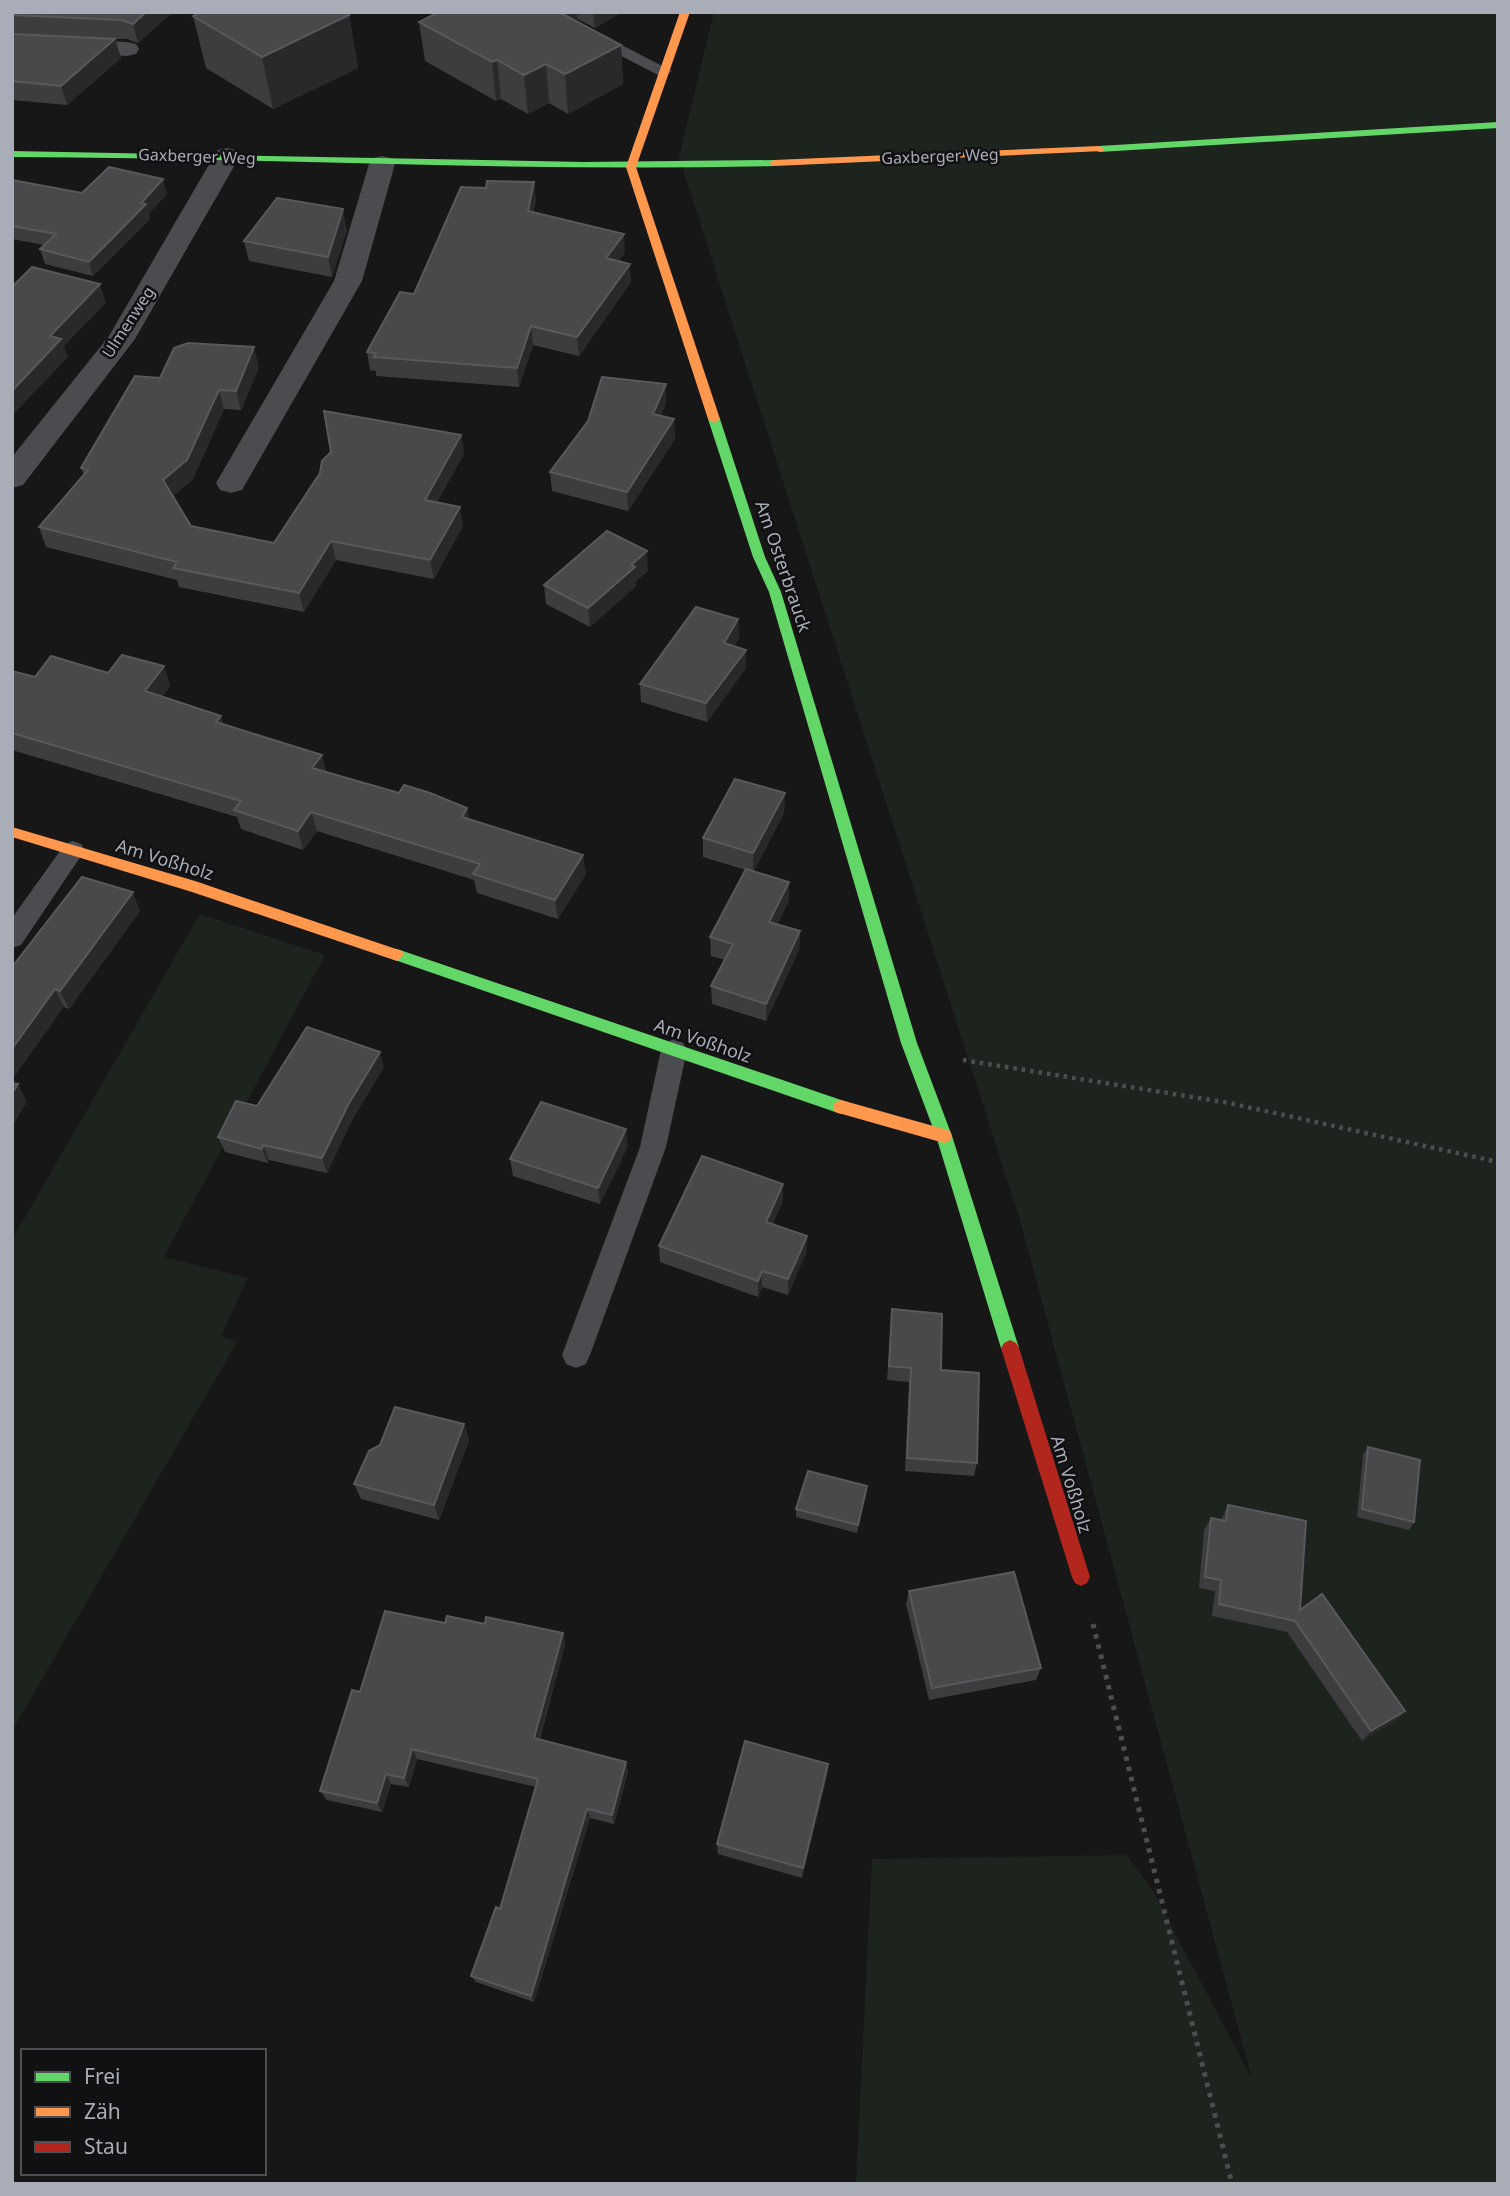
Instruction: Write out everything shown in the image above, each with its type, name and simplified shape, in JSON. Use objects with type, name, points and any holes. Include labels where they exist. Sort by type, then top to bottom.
[{"type":"street","points":[[631,167],[685,12]]},
{"type":"street","points":[[12,43],[127,49]]},
{"type":"street","name":"Gaxberger Weg","points":[[12,154],[228,156],[382,164],[631,167],[981,155],[1498,125]]},
{"type":"street","name":"Ulmenweg","points":[[12,478],[121,338],[228,156]]},
{"type":"street","points":[[231,483],[348,281],[382,164]]},
{"type":"street","name":"Am Osterbrauck","points":[[631,167],[760,557],[775,592],[909,1042],[944,1136]]},
{"type":"street","name":"Am Voßholz","points":[[12,832],[195,887],[863,1114],[944,1136],[1081,1577]]},
{"type":"lane","points":[[545,12],[664,71]]},
{"type":"lane","points":[[12,938],[73,850]]},
{"type":"lane","points":[[576,1354],[653,1147],[674,1050]]},
{"type":"path","points":[[909,1042],[971,1063],[1229,1103],[1498,1162]]},
{"type":"path","points":[[1081,1577],[1232,2184]]},
{"type":"shaded area","points":[[714,12],[1498,12],[1498,2184],[856,2184],[872,1859],[1127,1855],[1154,1893],[1252,2079],[1020,1220],[679,157]]},
{"type":"shaded area","points":[[200,914],[325,955],[164,1257],[248,1278],[221,1336],[237,1342],[12,1731],[12,1240]]},
{"type":"building","points":[[12,12],[146,12],[133,24],[122,20],[12,15]]},
{"type":"building","points":[[201,12],[343,12],[349,15],[262,57],[193,16]]},
{"type":"building","points":[[439,12],[559,12],[621,45],[565,74],[546,64],[524,75],[497,60],[492,62],[419,22]]},
{"type":"building","points":[[12,34],[115,39],[61,86],[12,81]]},
{"type":"building","points":[[109,167],[163,179],[141,203],[146,204],[89,262],[40,249],[56,234],[12,226],[12,180],[82,193]]},
{"type":"building","points":[[487,181],[534,182],[528,211],[624,234],[606,258],[630,264],[577,337],[531,326],[517,368],[373,357],[376,353],[367,352],[400,292],[414,294],[461,187],[486,188]]},
{"type":"building","points":[[277,198],[343,209],[328,257],[244,241]]},
{"type":"building","points":[[32,267],[100,284],[50,336],[61,339],[12,391],[12,287]]},
{"type":"building","points":[[188,343],[254,347],[236,391],[219,390],[187,460],[163,480],[191,526],[274,543],[320,473],[322,461],[331,452],[324,411],[461,435],[425,500],[460,507],[430,560],[331,541],[299,593],[173,568],[177,562],[39,527],[88,470],[81,468],[135,376],[160,378],[174,348]]},
{"type":"building","points":[[602,377],[666,384],[653,414],[674,419],[627,492],[550,472],[588,421]]},
{"type":"building","points":[[607,531],[647,551],[631,565],[635,567],[588,608],[544,585]]},
{"type":"building","points":[[696,607],[738,619],[724,643],[746,650],[706,703],[640,684]]},
{"type":"building","points":[[122,655],[164,666],[145,691],[221,716],[216,722],[322,755],[312,768],[399,793],[404,785],[430,793],[467,808],[462,817],[583,855],[555,900],[473,874],[480,864],[311,812],[298,831],[234,810],[241,801],[12,733],[12,671],[35,677],[51,656],[108,673]]},
{"type":"building","points":[[735,779],[785,793],[753,853],[703,838]]},
{"type":"building","points":[[746,869],[789,882],[769,922],[800,931],[766,1004],[711,986],[733,944],[710,937]]},
{"type":"building","points":[[82,877],[133,892],[60,991],[55,989],[12,1049],[12,967]]},
{"type":"building","points":[[307,1027],[380,1052],[348,1105],[322,1158],[263,1145],[262,1149],[218,1137],[236,1101],[257,1106]]},
{"type":"building","points":[[541,1102],[626,1129],[598,1188],[510,1159]]},
{"type":"building","points":[[702,1156],[783,1184],[766,1222],[807,1236],[788,1279],[762,1271],[758,1281],[659,1246]]},
{"type":"building","points":[[892,1309],[942,1314],[941,1370],[979,1373],[977,1463],[907,1458],[911,1368],[889,1366]]},
{"type":"building","points":[[395,1407],[464,1424],[434,1505],[354,1484],[369,1451],[380,1445]]},
{"type":"building","points":[[1368,1447],[1420,1460],[1414,1522],[1362,1509]]},
{"type":"building","points":[[808,1471],[867,1486],[858,1525],[796,1509]]},
{"type":"building","points":[[1228,1505],[1306,1521],[1300,1610],[1322,1594],[1405,1711],[1371,1731],[1295,1621],[1219,1604],[1221,1580],[1205,1577],[1211,1518],[1226,1521]]},
{"type":"building","points":[[1014,1572],[1041,1668],[932,1688],[909,1591]]},
{"type":"building","points":[[385,1611],[445,1623],[447,1616],[485,1624],[486,1617],[563,1633],[534,1738],[626,1762],[612,1815],[587,1809],[531,1996],[471,1976],[496,1907],[500,1909],[538,1779],[412,1749],[404,1778],[386,1774],[377,1803],[320,1791],[352,1690],[360,1692]]},
{"type":"building","points":[[745,1741],[828,1764],[803,1868],[717,1844]]},
{"type":"traffic: fast","points":[[1099,149],[1498,125]]},
{"type":"traffic: fast","points":[[12,154],[488,164],[774,163]]},
{"type":"traffic: fast","points":[[714,419],[759,557],[775,592],[909,1043],[944,1136],[1010,1348]]},
{"type":"traffic: fast","points":[[397,955],[841,1107]]},
{"type":"traffic: slow","points":[[685,12],[631,167],[714,419]]},
{"type":"traffic: slow","points":[[774,163],[1099,149]]},
{"type":"traffic: slow","points":[[12,832],[195,887],[397,955]]},
{"type":"traffic: slow","points":[[841,1107],[944,1136]]},
{"type":"traffic: jam","points":[[1010,1348],[1081,1577]]}]
